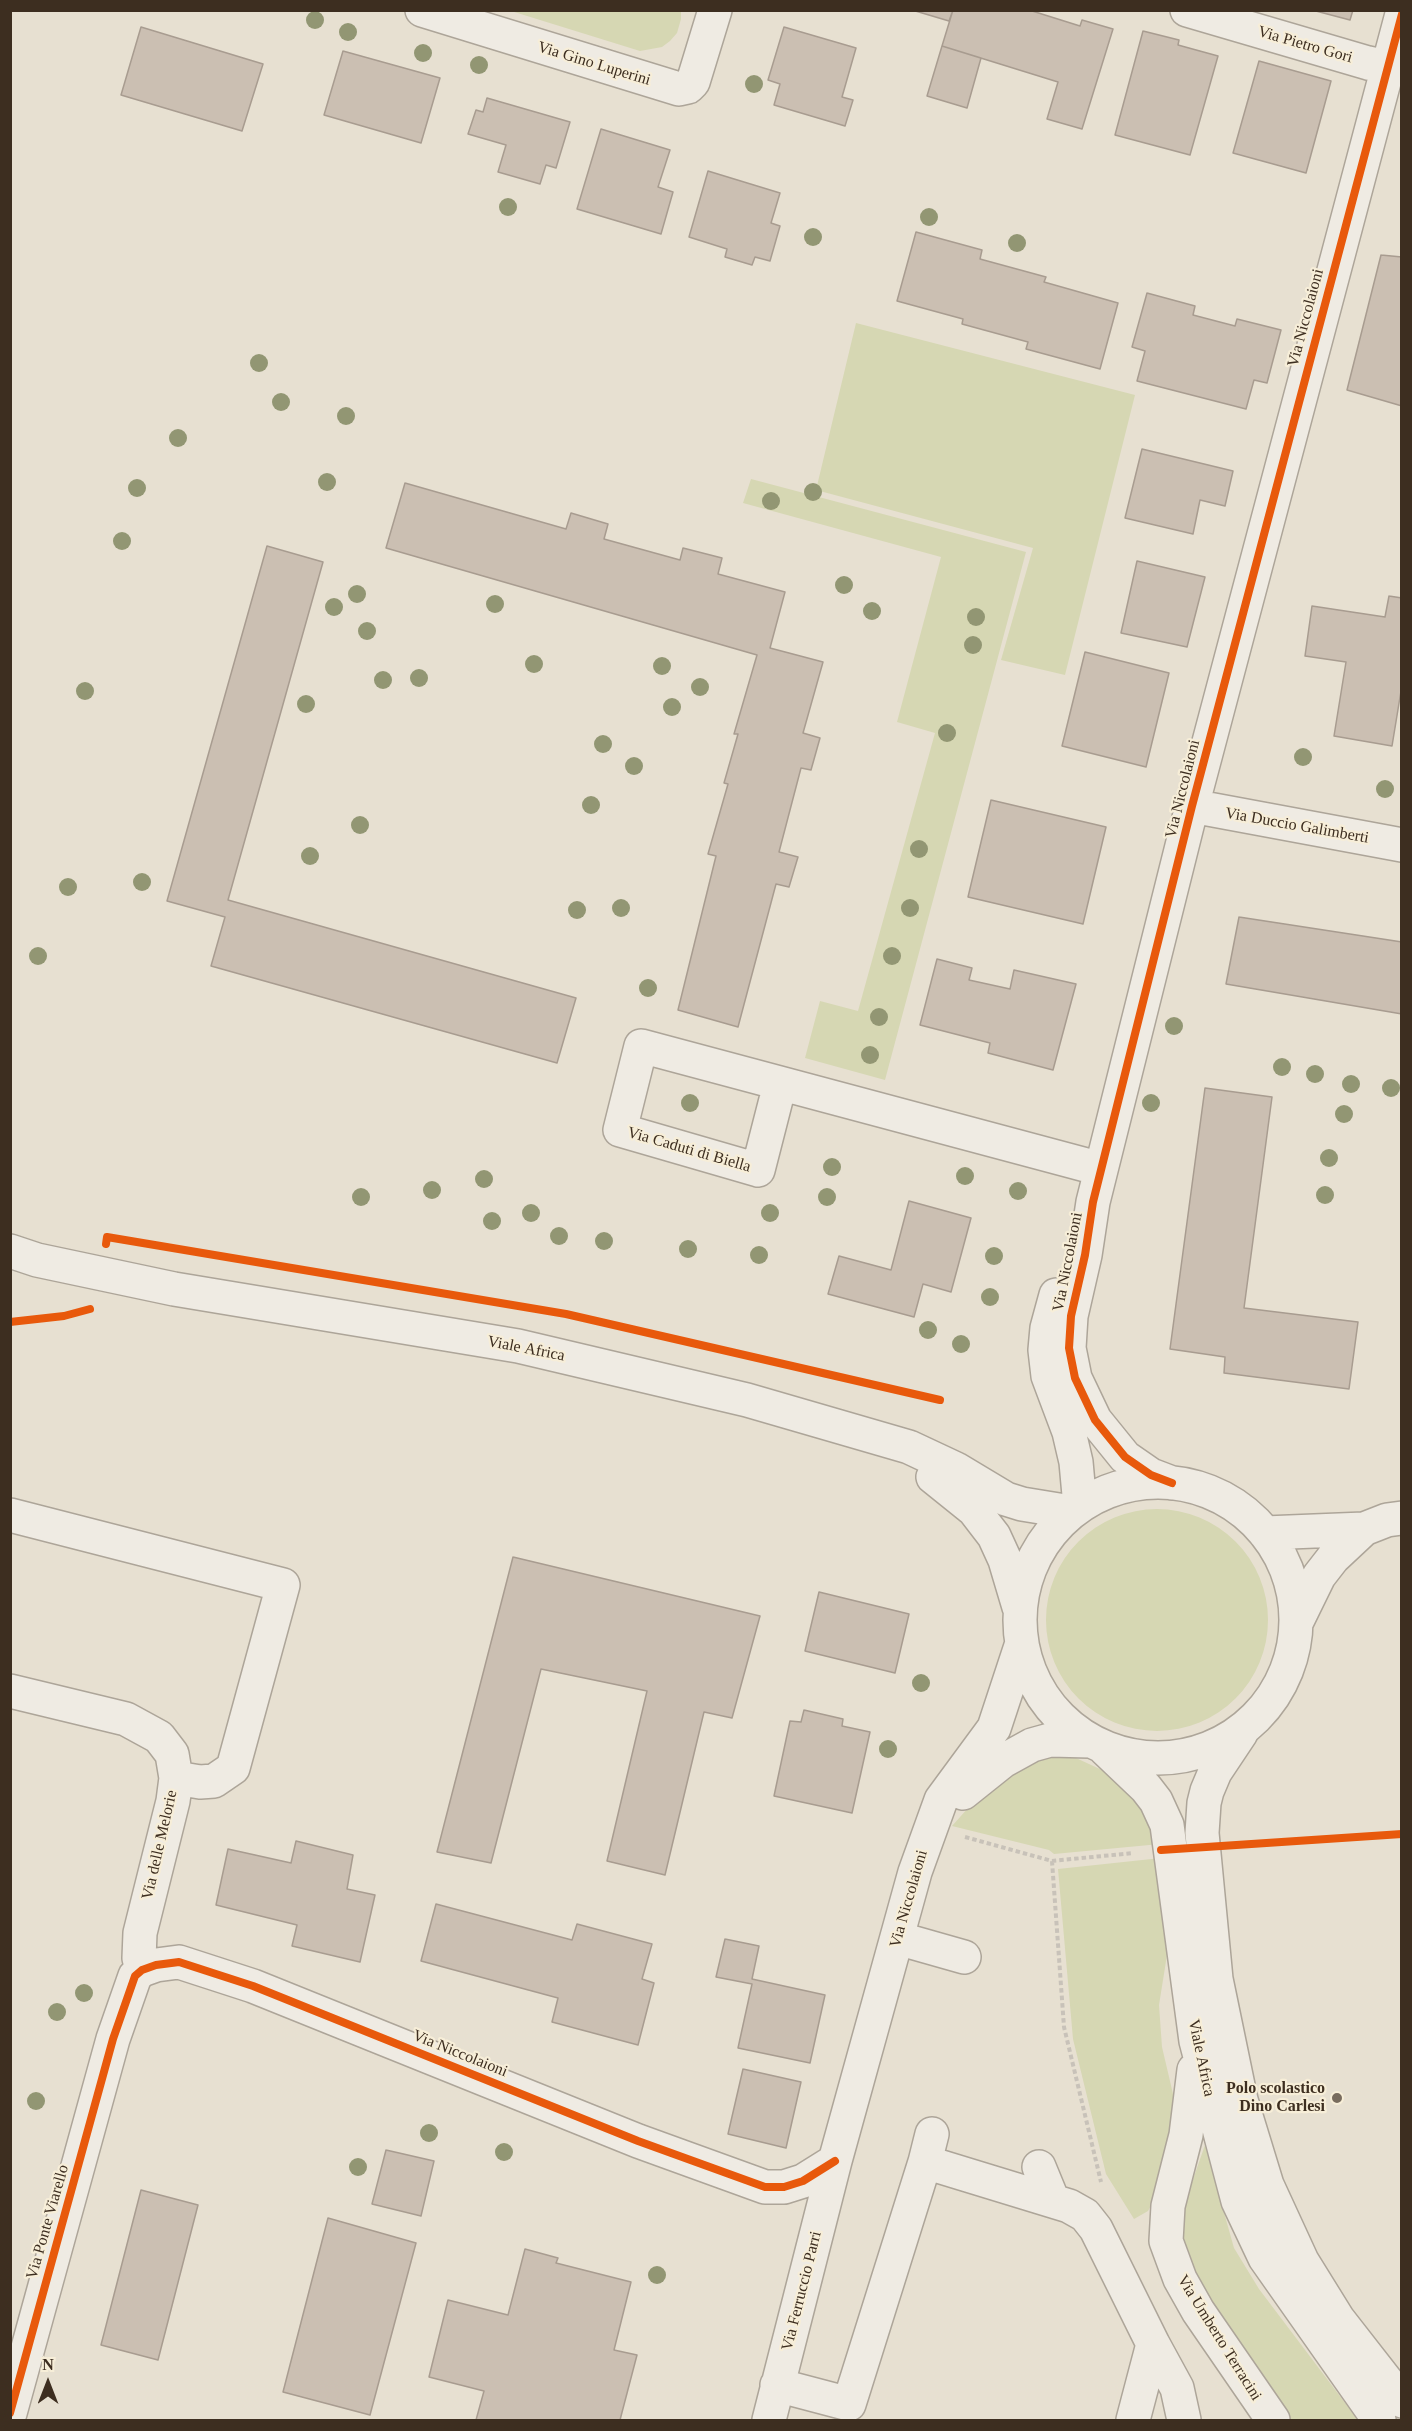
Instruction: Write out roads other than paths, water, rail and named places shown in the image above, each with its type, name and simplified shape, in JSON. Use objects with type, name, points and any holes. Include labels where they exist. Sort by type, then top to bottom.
[{"type":"street","name":"Via Gino Luperini","points":[[422,10],[567,57],[679,89],[688,87],[693,82],[715,10]]},
{"type":"street","name":"Via Pietro Gori","points":[[1187,10],[1395,66]]},
{"type":"street","name":"Via Niccolaioni","points":[[1172,1483],[1138,1466],[1114,1446],[1095,1420],[1075,1378],[1069,1333],[1093,1202],[1192,806],[1395,66],[1401,14]]},
{"type":"street","name":"Via Duccio Galimberti","points":[[1192,806],[1401,845]]},
{"type":"street","name":"Via Caduti di Biella","points":[[780,1084],[758,1170],[620,1130],[641,1046],[1101,1168]]},
{"type":"street","name":"Via Niccolaioni","points":[[1075,1509],[1073,1447],[1050,1384],[1045,1350],[1052,1306],[1093,1202]]},
{"type":"street","name":"Viale Africa","points":[[10,1251],[37,1260],[174,1289],[561,1355],[797,1413],[909,1447],[936,1459],[1006,1499],[1022,1504],[1075,1509]]},
{"type":"street","name":"Viale Africa","points":[[10,1273],[174,1289]]},
{"type":"street","name":"Viale Africa","points":[[872,1436],[944,1485],[986,1524],[1005,1560],[1020,1608]]},
{"type":"street","name":"Viale Africa","points":[[1379,2421],[1265,2258],[1238,2201],[1223,2151],[1196,2041],[1166,1850],[1167,1825],[1156,1801],[1097,1744],[1068,1726],[1046,1702],[1031,1675],[1021,1646],[1020,1608],[1024,1583],[1036,1554],[1051,1532],[1075,1509],[1115,1489],[1137,1484],[1172,1483],[1211,1492],[1234,1505],[1265,1533],[1276,1549],[1290,1579],[1296,1623],[1293,1652],[1282,1680],[1266,1706],[1245,1727],[1215,1772],[1204,1803],[1202,1847],[1216,1979],[1229,2050],[1253,2143],[1282,2222],[1302,2261],[1338,2319],[1401,2401]]},
{"type":"street","points":[[10,1515],[283,1586],[233,1768],[214,1781],[200,1782],[176,1778]]},
{"type":"street","points":[[1265,1533],[1364,1529],[1387,1520],[1401,1518]]},
{"type":"street","points":[[1296,1623],[1319,1576],[1364,1529]]},
{"type":"street","name":"Via Niccolaioni","points":[[142,1970],[168,1962],[179,1962],[210,1970],[414,2049],[638,2141],[765,2187],[784,2187],[803,2181],[835,2161],[897,1938],[933,1820],[950,1786],[994,1728],[1021,1646]]},
{"type":"street","name":"Via delle Melorie","points":[[10,1691],[142,1726],[166,1745],[172,1754],[176,1778],[173,1801],[140,1933],[139,1958],[142,1970]]},
{"type":"street","name":"Viale Africa","points":[[1097,1744],[1131,1756],[1177,1757],[1204,1750],[1245,1727]]},
{"type":"street","points":[[933,1820],[973,1784],[1017,1752],[1050,1740],[1097,1744]]},
{"type":"street","points":[[897,1938],[964,1957]]},
{"type":"street","name":"Via Ponte Viarello","points":[[10,2413],[113,2039],[127,1995],[135,1976],[142,1970]]},
{"type":"street","name":"Via Umberto Terracini","points":[[1196,2041],[1191,2104],[1168,2206],[1166,2241],[1180,2279],[1266,2415]]},
{"type":"street","points":[[777,2385],[853,2412],[928,2148],[1085,2215],[1096,2229],[1177,2388],[1184,2421]]},
{"type":"street","name":"Via Ferruccio Parri","points":[[769,2421],[835,2161]]},
{"type":"street","points":[[1039,2167],[1053,2201]]},
{"type":"street","points":[[1133,2421],[1153,2344]]},
{"type":"place","name":"Polo scolastico Dino Carlesi","points":[[1337,2098]]}]
